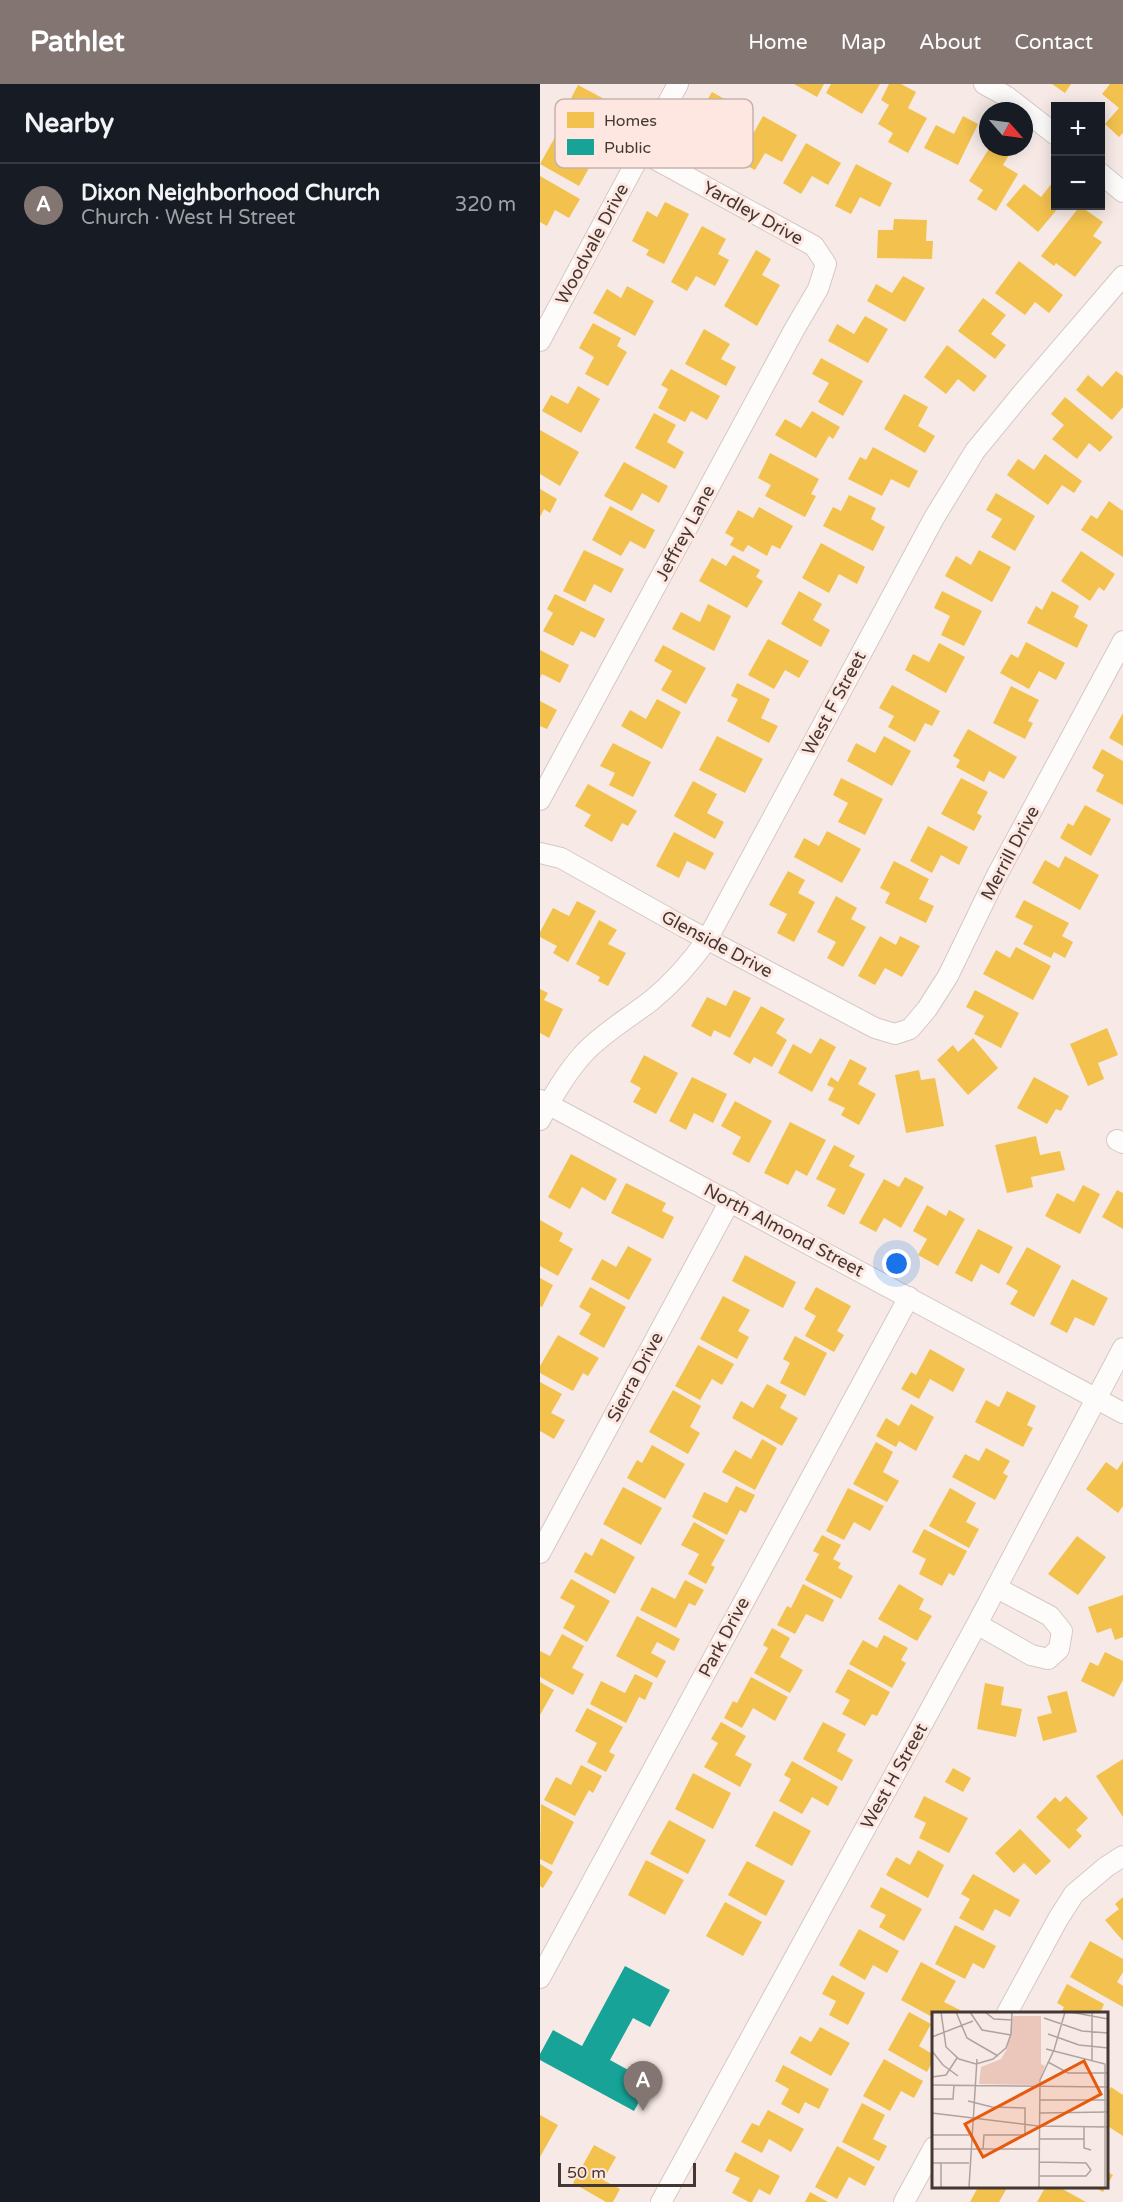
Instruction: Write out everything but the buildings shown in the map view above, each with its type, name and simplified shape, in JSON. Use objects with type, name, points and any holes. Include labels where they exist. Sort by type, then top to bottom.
[{"type":"street","name":"Woodvale Drive","points":[[670,99],[678,84]]},
{"type":"street","points":[[984,84],[1006,96],[1051,131]]},
{"type":"street","name":"Woodvale Drive","points":[[540,341],[633,168]]},
{"type":"street","name":"Yardley Drive","points":[[671,168],[814,246],[826,264]]},
{"type":"street","points":[[1105,176],[1123,192]]},
{"type":"street","name":"Jeffrey Lane","points":[[540,800],[818,288],[826,264]]},
{"type":"street","name":"West F Street","points":[[543,1108],[586,1051],[609,1030],[665,988],[690,963],[708,938],[934,518],[975,451],[1123,276]]},
{"type":"street","name":"Merrill Drive","points":[[875,1028],[895,1034],[910,1029],[927,1009],[948,976],[997,874],[1123,640]]},
{"type":"street","name":"Glenside Drive","points":[[540,853],[561,858],[875,1028]]},
{"type":"street","name":"North Almond Street","points":[[543,1108],[730,1201],[1123,1413]]},
{"type":"street","name":"Sierra Drive","points":[[540,1553],[730,1201]]},
{"type":"street","name":"Park Drive","points":[[540,1978],[909,1297]]},
{"type":"street","name":"West H Street","points":[[661,2202],[997,1588],[1123,1348]]},
{"type":"street","points":[[977,1624],[1031,1655],[1048,1659],[1059,1649],[1062,1631],[1050,1616],[997,1588]]},
{"type":"street","points":[[1008,2012],[1058,1918],[1074,1894],[1123,1856]]},
{"type":"street","points":[[904,2202],[932,2151]]},
{"type":"place","name":"Dixon Neighborhood Church","points":[[643,2111]]}]
